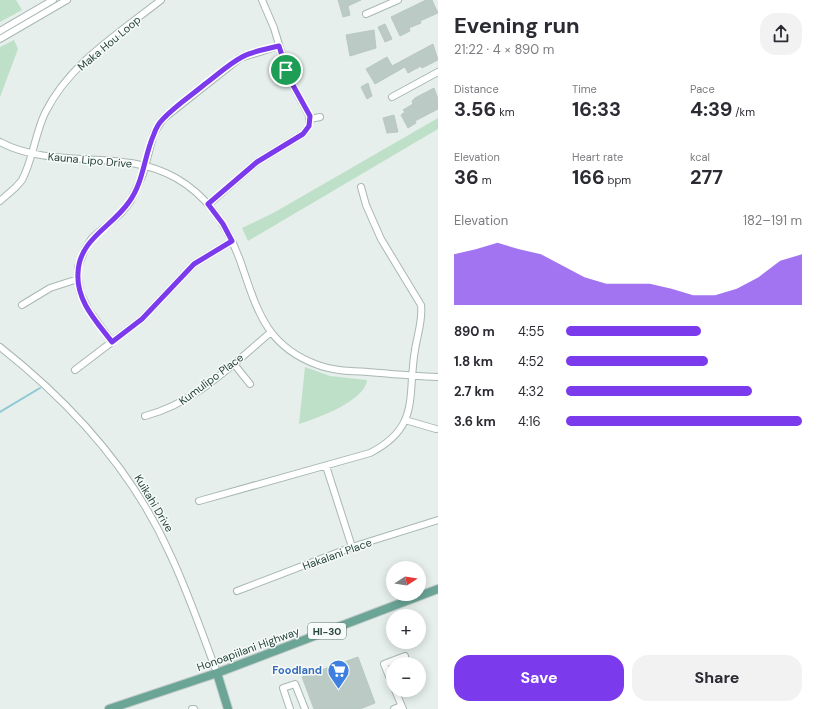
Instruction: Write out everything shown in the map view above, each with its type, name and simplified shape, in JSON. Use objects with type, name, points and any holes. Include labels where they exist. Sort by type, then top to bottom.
[{"type":"main road","name":"Honoapiilani Highway","points":[[109,709],[217,673],[438,589]]},
{"type":"main road","name":"Kuikahi Drive","points":[[217,673],[228,709]]},
{"type":"street","points":[[0,31],[53,0]]},
{"type":"street","points":[[0,39],[67,0]]},
{"type":"street","name":"Maka Hou Loop","points":[[0,201],[22,180],[45,114],[63,85],[86,60],[161,0]]},
{"type":"street","points":[[208,204],[257,162],[303,134],[309,126],[310,118],[289,78],[274,28],[262,0]]},
{"type":"street","points":[[366,14],[398,0]]},
{"type":"street","points":[[112,342],[85,304],[80,292],[78,267],[85,249],[92,238],[121,213],[130,202],[145,166],[154,133],[168,114],[240,58],[279,46]]},
{"type":"street","points":[[392,97],[438,72]]},
{"type":"street","points":[[310,118],[320,117]]},
{"type":"street","name":"Kauna Lipo Drive","points":[[0,142],[31,155],[130,163],[145,166],[176,178],[190,187],[208,204],[223,224],[232,241],[257,310],[271,332],[297,355],[318,365],[342,370],[413,376],[438,376]]},
{"type":"street","points":[[199,501],[370,453],[381,447],[406,420],[410,406],[414,352],[421,316],[421,305],[381,239],[366,205],[361,187]]},
{"type":"street","points":[[74,370],[142,319],[194,264],[232,241]]},
{"type":"street","points":[[22,305],[50,288],[78,279]]},
{"type":"street","name":"Kumulipo Place","points":[[145,416],[163,412],[202,389],[271,332]]},
{"type":"street","name":"Kuikahi Drive","points":[[0,348],[33,373],[74,412],[111,456],[143,503],[170,553],[217,673]]},
{"type":"street","points":[[234,364],[250,384]]},
{"type":"street","points":[[406,420],[436,429]]},
{"type":"street","points":[[326,466],[352,547]]},
{"type":"street","name":"Hakalani Place","points":[[237,591],[352,547],[438,520]]},
{"type":"street","points":[[290,709],[283,688],[295,684],[305,709]]},
{"type":"street","points":[[394,709],[402,707],[398,697]]},
{"type":"green space","points":[[0,0],[16,0],[22,10],[0,22]]},
{"type":"green space","points":[[14,40],[18,49],[0,97],[0,47]]},
{"type":"green space","points":[[438,118],[438,129],[248,241],[242,228],[275,212]]},
{"type":"green space","points":[[305,367],[330,376],[367,380],[364,388],[350,402],[317,418],[299,424]]},
{"type":"building","points":[[338,0],[361,0],[348,6],[350,15],[343,17]]},
{"type":"building","points":[[426,0],[432,0],[438,13],[420,21],[421,23],[409,28],[410,31],[400,36],[391,17]]},
{"type":"building","points":[[385,24],[392,39],[385,42],[378,27]]},
{"type":"building","points":[[374,30],[376,48],[350,56],[346,35]]},
{"type":"building","points":[[433,44],[438,60],[422,68],[421,66],[408,73],[405,67],[375,84],[366,69],[387,57],[392,66]]},
{"type":"building","points":[[368,83],[372,96],[367,99],[361,87]]},
{"type":"building","points":[[434,88],[438,99],[438,109],[415,121],[416,123],[408,128],[401,115],[405,112],[403,110],[413,104],[412,101],[415,98]]},
{"type":"building","points":[[394,115],[398,132],[387,133],[383,118]]},
{"type":"building","name":"Foodland","points":[[358,657],[375,703],[360,709],[314,709],[302,677]]},
{"type":"waterway","points":[[0,412],[40,388]]},
{"type":"place","name":"Foodland","points":[[338,690]]},
{"type":"route","points":[[279,46],[286,70],[293,86],[309,113],[310,120],[307,130],[303,134],[257,162],[232,186],[208,204],[223,224],[232,241],[194,264],[142,319],[112,342],[88,309],[82,298],[78,286],[78,267],[82,254],[88,243],[121,213],[134,196],[143,174],[156,128],[168,114],[236,61],[246,55],[279,46]]}]
